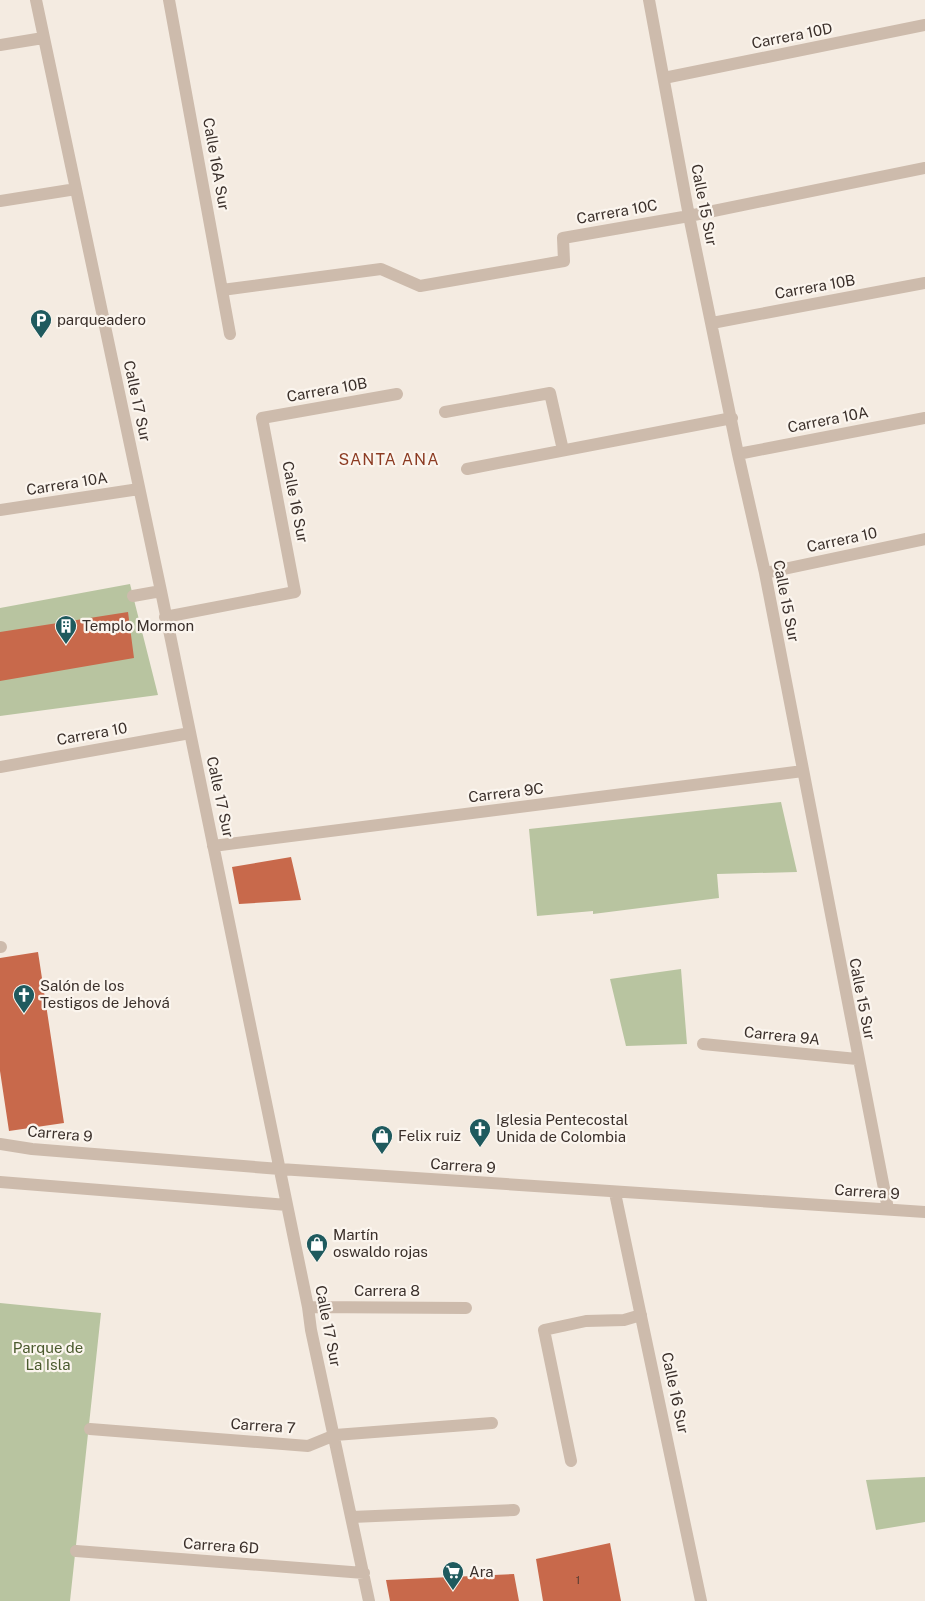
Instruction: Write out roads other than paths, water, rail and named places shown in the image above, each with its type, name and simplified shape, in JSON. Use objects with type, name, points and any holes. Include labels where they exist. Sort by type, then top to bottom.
[{"type":"street","name":"Calle 17 Sur","points":[[36,0],[161,591],[308,1307],[310,1330],[335,1435],[369,1601]]},
{"type":"street","name":"Calle 16A Sur","points":[[169,0],[230,334]]},
{"type":"street","name":"Calle 15 Sur","points":[[649,0],[689,216],[738,454],[765,573],[857,1059],[888,1209]]},
{"type":"street","name":"Carrera 10D","points":[[664,78],[925,25]]},
{"type":"street","points":[[0,46],[43,38]]},
{"type":"street","name":"Carrera 10C","points":[[222,290],[381,269],[420,286],[564,261],[563,238],[689,216],[925,168]]},
{"type":"street","points":[[0,201],[76,189]]},
{"type":"street","name":"Carrera 10B","points":[[712,322],[925,284]]},
{"type":"street","points":[[445,412],[550,393],[563,450]]},
{"type":"street","name":"Carrera 10B","points":[[262,418],[398,394]]},
{"type":"street","name":"Calle 16 Sur","points":[[166,617],[295,592],[262,418]]},
{"type":"street","points":[[467,469],[548,456],[563,450],[732,418]]},
{"type":"street","name":"Carrera 10A","points":[[738,454],[925,418]]},
{"type":"street","name":"Carrera 10A","points":[[0,510],[139,489]]},
{"type":"street","name":"Carrera 10","points":[[765,573],[925,539]]},
{"type":"street","points":[[133,596],[161,591]]},
{"type":"street","name":"Carrera 10","points":[[0,766],[190,733]]},
{"type":"street","name":"Carrera 9C","points":[[213,846],[802,771]]},
{"type":"street","name":"Carrera 9A","points":[[703,1044],[857,1059]]},
{"type":"street","name":"Carrera 9","points":[[0,1144],[32,1150],[280,1169],[615,1193],[925,1212]]},
{"type":"street","points":[[0,1182],[287,1205]]},
{"type":"street","name":"Calle 16 Sur","points":[[615,1193],[641,1315],[703,1578],[701,1601]]},
{"type":"street","name":"Carrera 8","points":[[308,1307],[466,1308]]},
{"type":"street","points":[[570,1461],[544,1330],[586,1321],[624,1320],[641,1315]]},
{"type":"street","name":"Carrera 7","points":[[90,1429],[308,1446],[335,1435],[492,1423]]},
{"type":"street","points":[[352,1517],[514,1510]]},
{"type":"street","name":"Carrera 6D","points":[[76,1551],[364,1573]]},
{"type":"place","name":"parqueadero","points":[[41,339]]},
{"type":"place","name":"Templo Mormon","points":[[66,645]]},
{"type":"place","name":"Salón de los Testigos de Jehová","points":[[24,1014]]},
{"type":"place","name":"Iglesia Pentecostal Unida de Colombia","points":[[480,1148]]},
{"type":"place","name":"Felix ruiz","points":[[382,1155]]},
{"type":"place","name":"Martín oswaldo rojas","points":[[317,1263]]},
{"type":"place","name":"Ara","points":[[453,1591]]},
{"type":"district","name":"SANTA ANA","points":[[389,459]]},
{"type":"park label","name":"Parque de La Isla","points":[[48,1356]]}]
